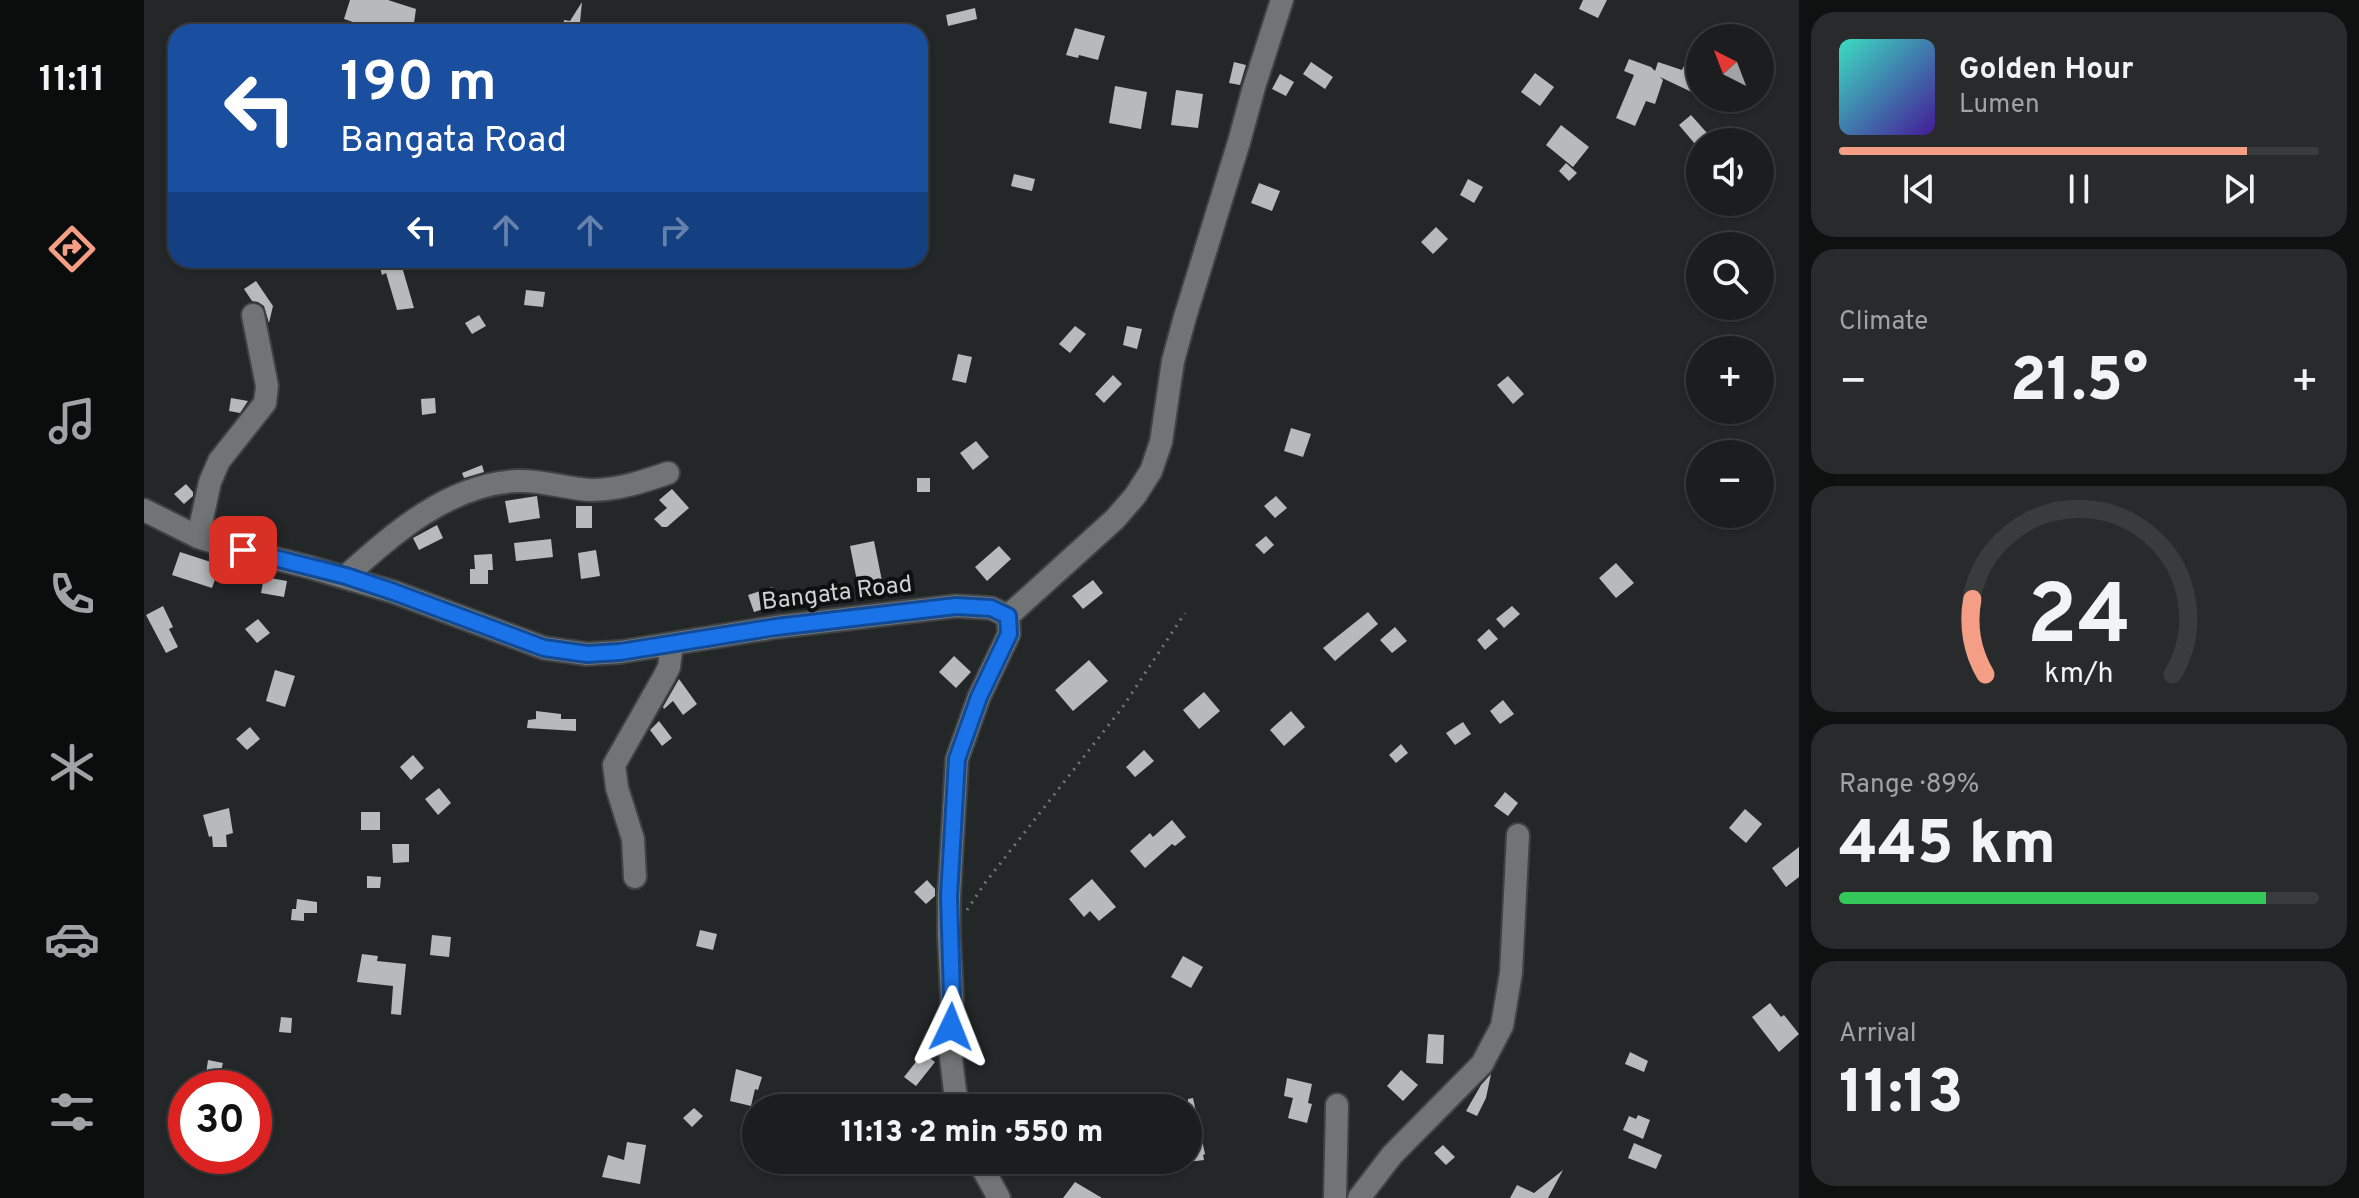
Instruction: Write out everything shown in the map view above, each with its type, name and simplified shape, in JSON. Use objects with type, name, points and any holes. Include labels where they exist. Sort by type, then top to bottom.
[{"type":"street","points":[[956,1094],[951,1058],[949,896],[957,759],[979,697],[1009,634],[1008,616],[1115,519],[1151,471],[1161,442],[1177,346],[1282,0]]},
{"type":"street","points":[[198,537],[210,482],[219,461],[265,403],[267,386],[253,315]]},
{"type":"street","points":[[346,576],[424,512],[466,493],[520,481],[588,490],[622,488],[668,473]]},
{"type":"street","name":"Bangata Road","points":[[144,510],[198,537],[346,576],[544,648],[587,654],[956,606],[991,608],[1008,616]]},
{"type":"street","points":[[635,877],[633,839],[617,788],[614,765],[664,677],[672,644]]},
{"type":"street","points":[[1359,1198],[1392,1155],[1482,1064],[1502,1026],[1511,973],[1518,835]]},
{"type":"street","points":[[1335,1198],[1337,1105]]},
{"type":"street","points":[[986,1174],[999,1198]]},
{"type":"path","points":[[949,936],[985,883],[1122,708],[1185,613]]},
{"type":"building","points":[[350,0],[388,0],[416,9],[414,23],[359,24],[344,19]]},
{"type":"building","points":[[1583,0],[1607,0],[1598,18],[1579,9]]},
{"type":"building","points":[[582,2],[580,22],[599,24],[564,24],[564,20],[570,21]]},
{"type":"building","points":[[975,8],[977,19],[948,26],[946,15]]},
{"type":"building","points":[[1075,28],[1105,36],[1098,60],[1066,55]]},
{"type":"building","points":[[1629,59],[1655,71],[1658,62],[1682,70],[1684,66],[1686,89],[1660,77],[1663,80],[1655,104],[1646,101],[1635,126],[1616,118],[1634,75],[1624,71]]},
{"type":"building","points":[[1234,62],[1246,65],[1240,85],[1229,83]]},
{"type":"building","points":[[1311,62],[1333,77],[1325,89],[1303,74]]},
{"type":"building","points":[[1535,73],[1554,87],[1540,106],[1521,92]]},
{"type":"building","points":[[1280,74],[1294,82],[1286,96],[1272,89]]},
{"type":"building","points":[[1115,86],[1147,92],[1141,129],[1109,123]]},
{"type":"building","points":[[1176,90],[1203,94],[1198,128],[1171,125]]},
{"type":"building","points":[[1691,115],[1703,128],[1686,128],[1686,133],[1679,125]]},
{"type":"building","points":[[1561,125],[1589,147],[1573,167],[1546,145]]},
{"type":"building","points":[[1566,163],[1577,173],[1569,181],[1559,171]]},
{"type":"building","points":[[1014,174],[1035,179],[1032,191],[1011,186]]},
{"type":"building","points":[[1468,179],[1483,187],[1474,203],[1460,195]]},
{"type":"building","points":[[1259,183],[1280,191],[1272,211],[1251,203]]},
{"type":"building","points":[[1436,227],[1448,239],[1433,254],[1421,242]]},
{"type":"building","points":[[380,268],[402,268],[414,308],[397,310],[386,273],[382,275]]},
{"type":"building","points":[[256,281],[273,306],[269,323],[264,306],[252,301],[244,289]]},
{"type":"building","points":[[526,290],[545,292],[543,307],[524,305]]},
{"type":"building","points":[[479,315],[486,326],[472,334],[465,323]]},
{"type":"building","points":[[1075,326],[1086,334],[1070,353],[1059,344]]},
{"type":"building","points":[[1127,326],[1142,329],[1137,349],[1123,345]]},
{"type":"building","points":[[958,354],[972,357],[966,383],[952,380]]},
{"type":"building","points":[[1113,375],[1122,384],[1104,403],[1095,394]]},
{"type":"building","points":[[1508,376],[1524,394],[1513,404],[1497,385]]},
{"type":"building","points":[[231,398],[248,401],[240,413],[229,411]]},
{"type":"building","points":[[435,398],[436,413],[422,415],[421,399]]},
{"type":"building","points":[[1291,428],[1311,434],[1303,457],[1284,451]]},
{"type":"building","points":[[976,441],[989,457],[973,470],[960,453]]},
{"type":"building","points":[[482,465],[484,472],[464,478],[462,473]]},
{"type":"building","points":[[917,478],[930,478],[930,492],[917,492]]},
{"type":"building","points":[[186,484],[193,496],[184,504],[174,494]]},
{"type":"building","points":[[672,489],[689,508],[667,527],[662,527],[654,519],[667,508],[659,500]]},
{"type":"building","points":[[537,496],[540,518],[509,523],[505,501]]},
{"type":"building","points":[[1276,496],[1287,508],[1275,518],[1264,506]]},
{"type":"building","points":[[576,506],[592,506],[592,528],[576,528]]},
{"type":"building","points":[[437,525],[443,538],[419,550],[413,538]]},
{"type":"building","points":[[1266,536],[1274,545],[1264,554],[1255,545]]},
{"type":"building","points":[[551,539],[553,557],[516,561],[514,543]]},
{"type":"building","points":[[874,541],[882,581],[858,586],[850,546]]},
{"type":"building","points":[[999,546],[1011,559],[987,581],[975,567]]},
{"type":"building","points":[[596,550],[600,576],[581,579],[578,553]]},
{"type":"building","points":[[180,552],[220,565],[212,588],[172,575]]},
{"type":"building","points":[[492,554],[493,570],[488,570],[488,584],[470,584],[470,569],[475,569],[474,555]]},
{"type":"building","points":[[1616,563],[1634,583],[1616,598],[1599,578]]},
{"type":"building","points":[[264,577],[287,581],[284,597],[261,593]]},
{"type":"building","points":[[1093,580],[1103,593],[1083,609],[1072,596]]},
{"type":"building","points":[[772,587],[778,604],[754,612],[748,595]]},
{"type":"building","points":[[163,606],[178,647],[166,653],[146,615]]},
{"type":"building","points":[[1512,606],[1520,614],[1504,628],[1496,619]]},
{"type":"building","points":[[1368,612],[1378,624],[1335,661],[1323,648]]},
{"type":"building","points":[[258,619],[270,633],[257,643],[245,629]]},
{"type":"building","points":[[1395,627],[1407,641],[1392,653],[1380,640]]},
{"type":"building","points":[[1489,629],[1498,639],[1485,650],[1477,640]]},
{"type":"building","points":[[954,656],[971,672],[956,688],[939,672]]},
{"type":"building","points":[[1089,660],[1108,681],[1073,711],[1055,690]]},
{"type":"building","points":[[275,670],[295,676],[285,707],[266,701]]},
{"type":"building","points":[[679,679],[697,704],[683,715],[673,701],[663,707]]},
{"type":"building","points":[[1204,692],[1220,711],[1199,729],[1183,710]]},
{"type":"building","points":[[1503,700],[1514,714],[1500,724],[1490,711]]},
{"type":"building","points":[[536,711],[561,714],[561,719],[576,719],[576,731],[527,728],[528,720],[536,719]]},
{"type":"building","points":[[1291,711],[1305,727],[1284,746],[1270,730]]},
{"type":"building","points":[[659,721],[672,738],[662,746],[650,730]]},
{"type":"building","points":[[1463,722],[1471,734],[1455,745],[1446,733]]},
{"type":"building","points":[[250,727],[260,739],[247,750],[236,739]]},
{"type":"building","points":[[1401,744],[1408,753],[1396,763],[1389,755]]},
{"type":"building","points":[[1144,750],[1154,761],[1135,777],[1126,767]]},
{"type":"building","points":[[413,755],[424,768],[411,780],[400,767]]},
{"type":"building","points":[[439,788],[451,803],[438,815],[425,799]]},
{"type":"building","points":[[1505,792],[1518,803],[1508,816],[1494,806]]},
{"type":"building","points":[[229,808],[233,833],[226,835],[227,847],[213,847],[203,815]]},
{"type":"building","points":[[1745,809],[1762,824],[1746,843],[1729,828]]},
{"type":"building","points":[[361,812],[380,812],[380,830],[361,830]]},
{"type":"building","points":[[1172,820],[1186,837],[1175,846],[1172,844],[1145,868],[1130,851],[1150,833],[1153,837]]},
{"type":"building","points":[[392,844],[409,844],[409,862],[393,863]]},
{"type":"building","points":[[1799,847],[1799,877],[1786,887],[1772,868]]},
{"type":"building","points":[[367,876],[381,877],[380,888],[367,888]]},
{"type":"building","points":[[1092,879],[1116,907],[1099,921],[1090,911],[1084,917],[1069,899]]},
{"type":"building","points":[[927,880],[935,889],[935,896],[926,904],[914,892]]},
{"type":"building","points":[[297,899],[317,902],[317,913],[304,913],[304,921],[291,920]]},
{"type":"building","points":[[700,930],[717,934],[713,950],[696,946]]},
{"type":"building","points":[[432,935],[451,937],[449,957],[430,955]]},
{"type":"building","points":[[362,954],[378,956],[377,961],[406,964],[401,1015],[391,1014],[393,986],[357,982]]},
{"type":"building","points":[[1183,956],[1203,967],[1191,988],[1171,977]]},
{"type":"building","points":[[1770,1003],[1799,1034],[1779,1052],[1752,1017]]},
{"type":"building","points":[[281,1017],[292,1018],[291,1033],[279,1032]]},
{"type":"building","points":[[1428,1034],[1444,1035],[1443,1064],[1426,1063]]},
{"type":"building","points":[[1630,1052],[1648,1061],[1644,1072],[1625,1064]]},
{"type":"building","points":[[923,1053],[935,1062],[916,1086],[904,1077]]},
{"type":"building","points":[[208,1060],[223,1063],[221,1070],[207,1070]]},
{"type":"building","points":[[736,1069],[762,1077],[754,1094],[742,1094],[742,1104],[730,1101]]},
{"type":"building","points":[[1401,1070],[1418,1085],[1403,1101],[1387,1086]]},
{"type":"building","points":[[1491,1074],[1486,1098],[1477,1116],[1466,1111],[1481,1085]]},
{"type":"building","points":[[1287,1078],[1312,1084],[1308,1103],[1312,1104],[1307,1123],[1288,1118],[1293,1098],[1284,1096]]},
{"type":"building","points":[[694,1108],[703,1116],[692,1127],[683,1118]]},
{"type":"building","points":[[1638,1115],[1650,1120],[1643,1139],[1623,1130],[1629,1116],[1636,1119]]},
{"type":"building","points":[[627,1142],[646,1145],[640,1184],[602,1177],[608,1155],[624,1160]]},
{"type":"building","points":[[1634,1143],[1662,1155],[1656,1169],[1628,1158]]},
{"type":"building","points":[[1443,1145],[1455,1157],[1446,1165],[1434,1153]]},
{"type":"building","points":[[1563,1170],[1548,1198],[1510,1198],[1517,1185],[1534,1193]]},
{"type":"building","points":[[1075,1182],[1102,1198],[1063,1198]]},
{"type":"route","points":[[243,550],[346,576],[544,648],[587,654],[956,606],[991,608],[1008,616],[1009,634],[979,697],[957,759],[949,896],[951,1027]]}]
